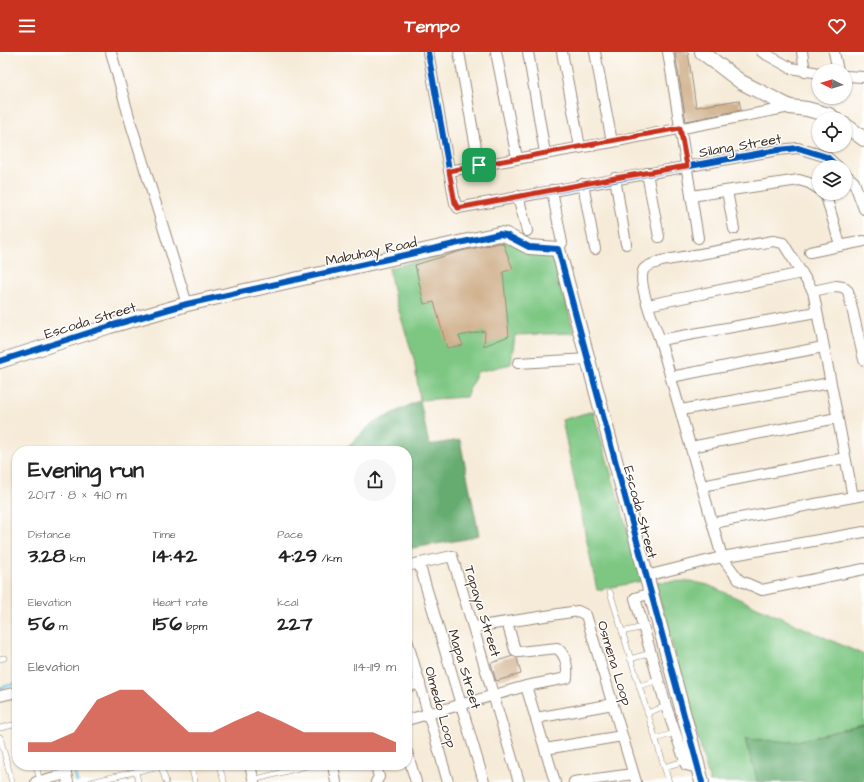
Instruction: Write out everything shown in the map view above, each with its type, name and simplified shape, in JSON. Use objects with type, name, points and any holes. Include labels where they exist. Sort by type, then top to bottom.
[{"type":"street","points":[[111,52],[130,124],[187,304]]},
{"type":"street","points":[[428,52],[449,171],[612,142],[790,107],[818,112]]},
{"type":"street","points":[[459,52],[479,165]]},
{"type":"street","points":[[496,52],[517,158]]},
{"type":"street","points":[[528,52],[545,153]]},
{"type":"street","points":[[562,52],[580,148]]},
{"type":"street","points":[[595,52],[612,142]]},
{"type":"street","points":[[668,52],[698,238]]},
{"type":"street","points":[[702,52],[741,82],[790,107]]},
{"type":"street","points":[[802,52],[805,72]]},
{"type":"street","points":[[834,52],[837,64]]},
{"type":"street","points":[[765,53],[791,68],[812,72]]},
{"type":"street","points":[[852,76],[864,77]]},
{"type":"street","points":[[852,130],[864,139]]},
{"type":"street","name":"Silang Street","points":[[449,171],[455,203],[458,208],[615,178],[778,150],[798,148],[827,157],[830,160]]},
{"type":"street","points":[[647,173],[659,237]]},
{"type":"street","points":[[615,178],[626,244]]},
{"type":"street","points":[[691,196],[799,180],[812,185]]},
{"type":"street","points":[[852,180],[864,209]]},
{"type":"street","points":[[583,184],[595,249]]},
{"type":"street","points":[[552,190],[562,243],[558,249]]},
{"type":"street","points":[[727,191],[734,229]]},
{"type":"street","points":[[518,196],[527,231]]},
{"type":"street","points":[[827,200],[840,246]]},
{"type":"street","name":"Mabuhay Road","points":[[187,304],[499,234],[506,234],[528,247],[558,249]]},
{"type":"street","points":[[852,497],[813,291],[783,243],[773,241],[661,261],[647,266],[643,270],[641,278],[681,410],[722,557],[739,580],[762,590],[864,569]]},
{"type":"street","points":[[810,252],[864,241]]},
{"type":"street","name":"Escoda Street","points":[[558,249],[702,782]]},
{"type":"street","points":[[648,305],[802,273]]},
{"type":"street","points":[[813,291],[836,286],[844,287],[848,291],[864,360]]},
{"type":"street","name":"Escoda Street","points":[[0,360],[187,304]]},
{"type":"street","points":[[660,340],[816,312]]},
{"type":"street","points":[[671,377],[823,347]]},
{"type":"street","points":[[518,363],[588,359]]},
{"type":"street","points":[[681,410],[830,383]]},
{"type":"street","points":[[691,447],[837,418]]},
{"type":"street","points":[[702,486],[845,458]]},
{"type":"street","points":[[713,523],[864,495]]},
{"type":"street","points":[[646,576],[722,557],[864,532]]},
{"type":"street","name":"Tapaya Street","points":[[412,565],[452,556],[519,782]]},
{"type":"street","name":"Mapa Street","points":[[419,563],[484,782]]},
{"type":"street","points":[[651,593],[635,598],[666,706],[684,762],[686,765],[698,768]]},
{"type":"street","name":"Osmena Loop","points":[[474,627],[578,611],[586,615],[634,778]]},
{"type":"street","points":[[412,719],[526,686],[567,678],[568,670],[563,653],[557,648],[519,652],[515,650],[507,622]]},
{"type":"street","name":"Olmedo Loop","points":[[412,657],[448,782]]},
{"type":"street","points":[[412,685],[420,683]]},
{"type":"street","points":[[526,686],[555,782]]},
{"type":"street","points":[[0,696],[12,693]]},
{"type":"street","points":[[536,718],[613,704]]},
{"type":"street","points":[[545,749],[622,736]]},
{"type":"street","points":[[412,769],[416,782]]},
{"type":"street","points":[[251,770],[254,781]]},
{"type":"street","points":[[334,770],[336,782]]},
{"type":"street","points":[[376,782],[379,777],[377,770]]},
{"type":"street","points":[[38,782],[66,774]]},
{"type":"street","points":[[574,782],[634,778]]},
{"type":"lane","points":[[610,592],[669,782]]},
{"type":"lane","points":[[622,632],[644,627]]},
{"type":"lane","points":[[630,659],[651,653]]},
{"type":"lane","points":[[639,686],[659,680]]},
{"type":"lane","points":[[647,713],[666,706]]},
{"type":"lane","points":[[0,728],[12,725]]},
{"type":"lane","points":[[656,739],[675,733]]},
{"type":"lane","points":[[0,737],[12,782]]},
{"type":"lane","points":[[664,767],[684,762]]},
{"type":"lane","points":[[37,770],[38,782]]},
{"type":"lane","points":[[91,782],[109,780],[143,770]]},
{"type":"lane","points":[[163,770],[166,782]]},
{"type":"lane","points":[[192,770],[195,782]]},
{"type":"lane","points":[[220,770],[224,782]]},
{"type":"lane","points":[[254,781],[292,770]]},
{"type":"lane","points":[[136,772],[138,782]]},
{"type":"green space","points":[[501,240],[515,245],[527,254],[554,253],[574,333],[515,335],[511,364],[477,372],[466,397],[420,400],[414,359],[394,295],[389,268]]},
{"type":"green space","points":[[420,400],[429,445],[460,440],[479,535],[466,539],[412,548],[412,446],[349,446],[371,424]]},
{"type":"green space","points":[[593,411],[642,581],[597,590],[562,420]]},
{"type":"green space","points":[[690,581],[708,585],[864,655],[864,726],[793,742],[745,739],[758,782],[710,782],[655,582]]},
{"type":"green space","points":[[863,725],[864,782],[758,782],[745,739],[793,742]]},
{"type":"building","points":[[675,52],[688,52],[696,107],[739,100],[741,110],[686,121]]},
{"type":"building","points":[[503,243],[513,269],[503,272],[509,336],[484,346],[485,331],[459,336],[463,345],[447,348],[434,302],[424,304],[415,265],[461,251]]},
{"type":"building","points":[[513,656],[517,658],[521,674],[496,681],[491,663]]},
{"type":"waterway","points":[[0,688],[12,684]]},
{"type":"waterway","points":[[74,770],[77,782]]},
{"type":"cycle path","points":[[428,52],[455,203],[458,208],[778,150],[798,148],[827,157],[830,160]]},
{"type":"cycle path","points":[[0,361],[110,326],[187,304],[499,234],[506,235],[529,247],[558,249],[702,782]]},
{"type":"route","points":[[680,128],[687,166],[458,208],[455,203],[449,171],[479,165],[580,148],[680,128]]}]
